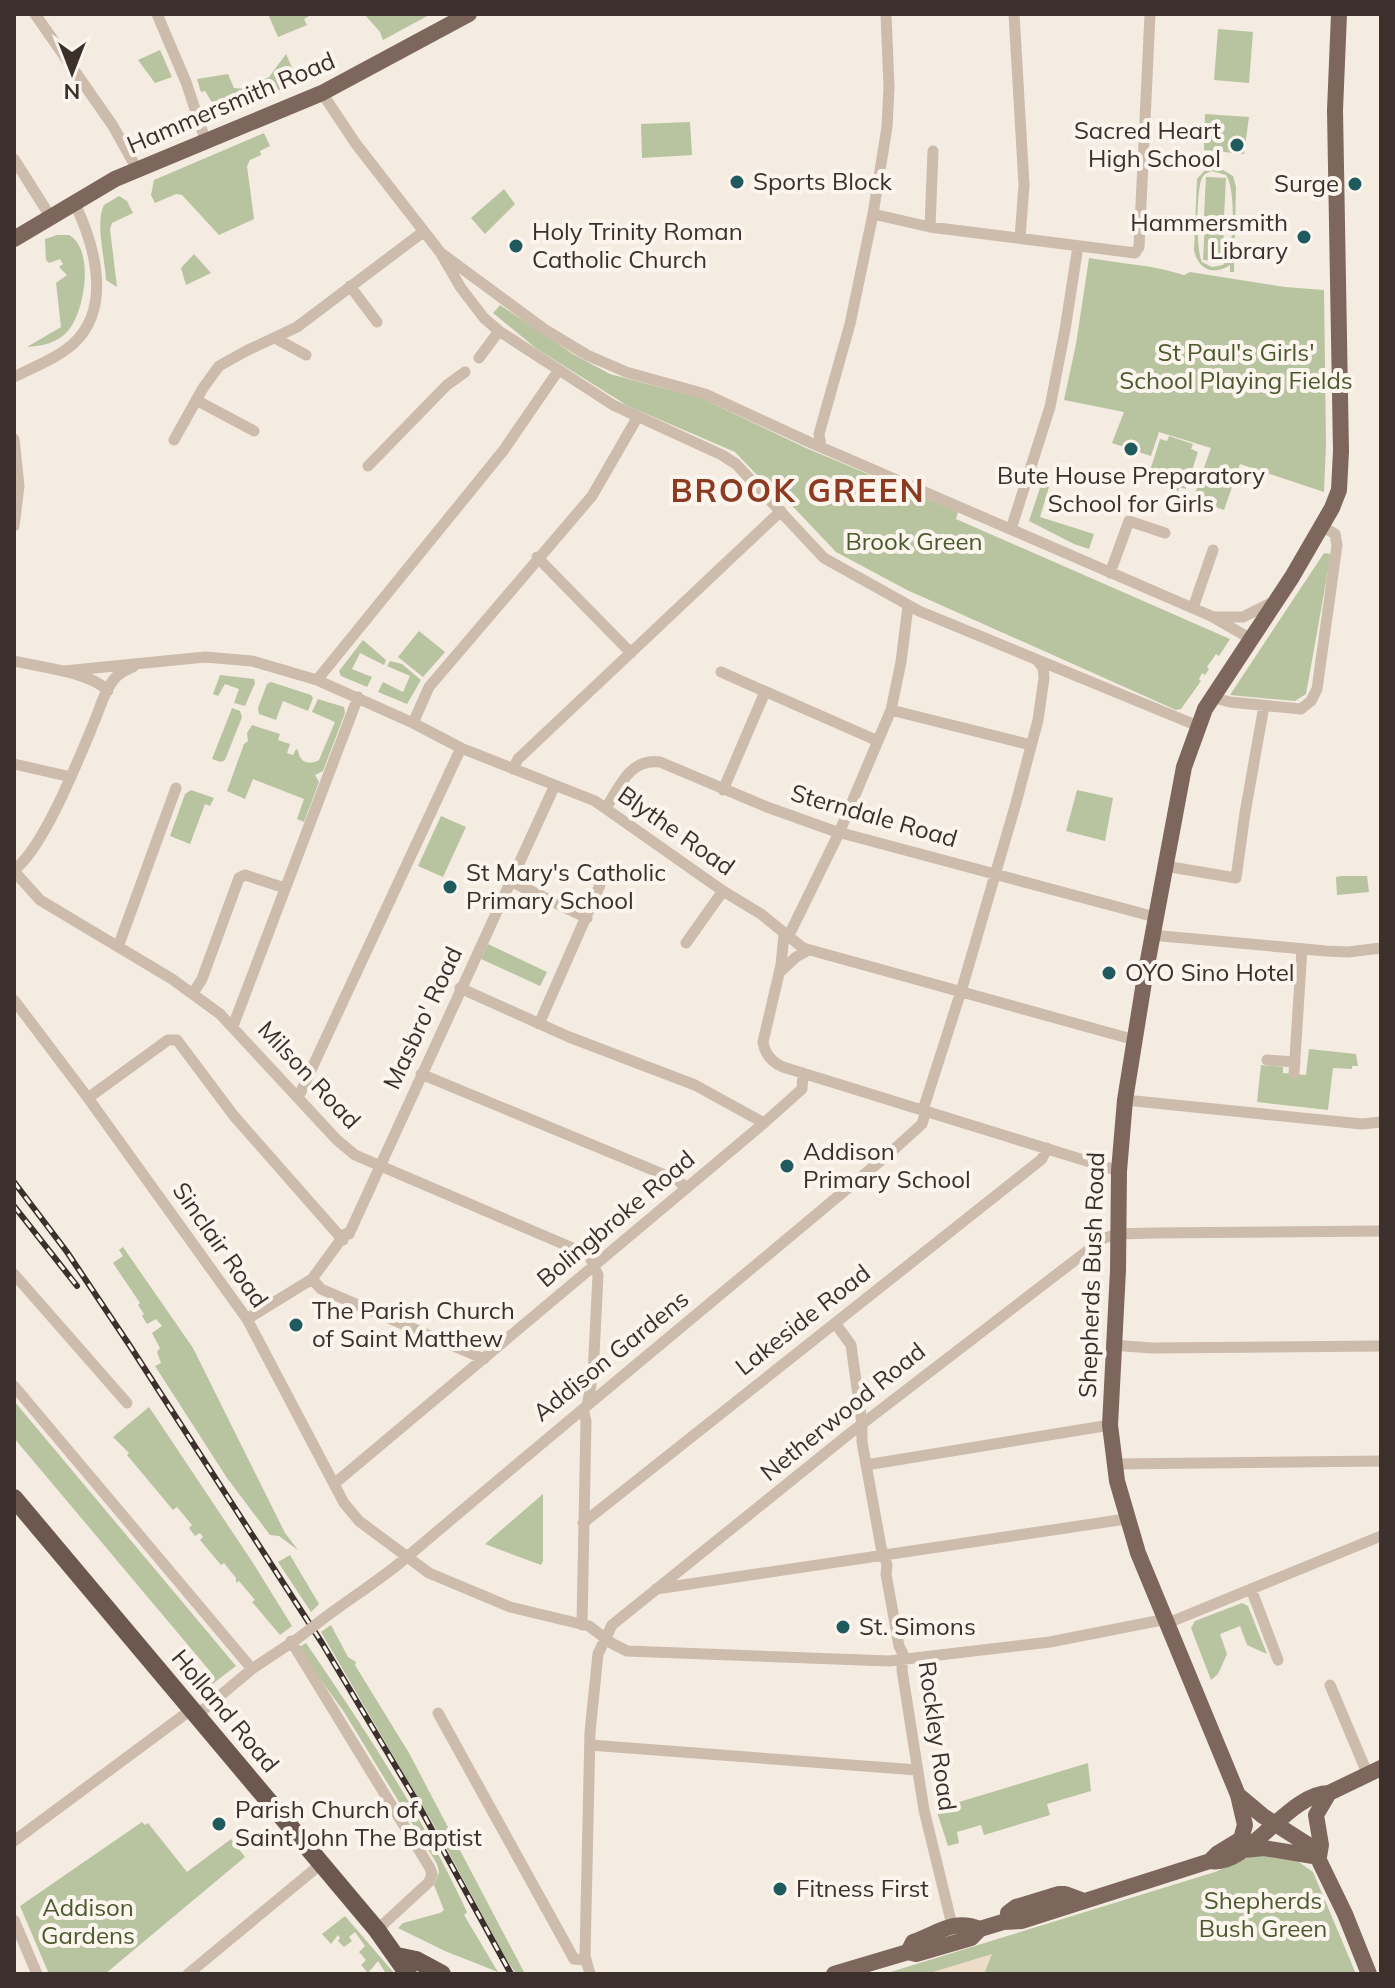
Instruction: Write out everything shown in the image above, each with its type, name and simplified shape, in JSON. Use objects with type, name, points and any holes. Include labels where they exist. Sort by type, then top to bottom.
[{"type":"highway","name":"Holland Road","points":[[14,1498],[377,1930],[408,1974]]},
{"type":"highway","points":[[397,1956],[416,1960],[442,1974]]},
{"type":"main road","name":"Hammersmith Road","points":[[14,239],[74,202],[137,169],[322,93],[469,14]]},
{"type":"main road","name":"Shepherds Bush Road","points":[[1238,1795],[1126,1519],[1115,1464],[1110,1425],[1119,1171],[1125,1100],[1151,935],[1184,767],[1212,697],[1323,527],[1337,498],[1341,451],[1335,150],[1339,14]]},
{"type":"main road","points":[[834,1974],[908,1952],[916,1954],[953,1944],[971,1938],[980,1929],[1003,1922],[1022,1921],[1210,1861],[1222,1862],[1243,1850],[1303,1802],[1374,1772]]},
{"type":"main road","points":[[1319,1857],[1321,1845],[1316,1815],[1329,1793]]},
{"type":"main road","points":[[1238,1795],[1275,1823],[1309,1843],[1319,1857],[1369,1974]]},
{"type":"main road","points":[[1210,1861],[1238,1842],[1244,1833],[1238,1795]]},
{"type":"main road","points":[[1243,1850],[1264,1848],[1319,1857]]},
{"type":"main road","points":[[1008,1913],[1016,1907],[1059,1894],[1084,1901]]},
{"type":"main road","points":[[908,1952],[913,1942],[952,1925],[966,1923],[980,1929]]},
{"type":"street","points":[[35,14],[113,126],[137,169]]},
{"type":"street","points":[[157,14],[186,82],[206,142]]},
{"type":"street","points":[[821,447],[819,434],[850,324],[887,127],[886,14]]},
{"type":"street","points":[[1014,14],[1024,185],[1020,238]]},
{"type":"street","points":[[873,214],[930,227],[1132,253],[1138,250],[1150,14]]},
{"type":"street","points":[[322,93],[356,144],[440,252],[544,329],[587,355],[626,372],[705,394],[1211,616],[1251,639]]},
{"type":"street","points":[[930,227],[933,151]]},
{"type":"street","points":[[15,164],[50,216]]},
{"type":"street","points":[[14,377],[72,345],[89,322],[96,286],[95,256],[74,202]]},
{"type":"street","points":[[174,440],[213,373],[228,360],[297,327],[423,232]]},
{"type":"street","points":[[1011,529],[1050,407],[1078,246]]},
{"type":"street","points":[[440,252],[446,266],[474,305],[499,331],[637,418],[736,464],[824,558],[908,606],[1198,726]]},
{"type":"street","points":[[350,286],[377,322]]},
{"type":"street","points":[[474,305],[478,292],[494,291]]},
{"type":"street","points":[[479,358],[499,331]]},
{"type":"street","points":[[275,338],[306,355]]},
{"type":"street","points":[[317,680],[503,451],[558,371]]},
{"type":"street","points":[[368,466],[447,385],[465,372]]},
{"type":"street","points":[[196,400],[254,431]]},
{"type":"street","points":[[413,723],[429,687],[592,496],[637,418]]},
{"type":"street","points":[[14,439],[19,486],[14,526]]},
{"type":"street","points":[[513,769],[518,759],[781,511]]},
{"type":"street","points":[[1110,573],[1129,521],[1165,533]]},
{"type":"street","points":[[1212,697],[1226,702],[1301,709],[1311,701],[1317,689],[1337,545],[1335,534],[1323,527]]},
{"type":"street","points":[[1193,608],[1213,550]]},
{"type":"street","points":[[537,557],[631,653]]},
{"type":"street","points":[[1211,616],[1243,617],[1258,612],[1277,599]]},
{"type":"street","points":[[908,606],[891,710],[839,833],[791,931],[784,935],[780,973],[764,1035],[764,1049],[773,1062],[803,1073],[1119,1171]]},
{"type":"street","name":"Blythe Road","points":[[64,671],[205,657],[240,659],[317,680],[461,748],[606,808],[809,950],[1135,1040]]},
{"type":"street","name":"Addison Gardens","points":[[14,1841],[407,1557],[492,1482],[918,1129],[1031,745],[1043,681],[1043,668],[1036,660]]},
{"type":"street","name":"Blythe Road","points":[[14,661],[64,671],[96,682],[108,691]]},
{"type":"street","points":[[14,871],[30,854],[71,777],[108,691],[119,675],[145,662]]},
{"type":"street","points":[[721,672],[878,741]]},
{"type":"street","points":[[723,790],[765,692]]},
{"type":"street","points":[[233,1026],[358,697]]},
{"type":"street","points":[[1165,866],[1236,878],[1264,706]]},
{"type":"street","points":[[891,710],[1031,745]]},
{"type":"street","points":[[298,1098],[461,748]]},
{"type":"street","name":"Sterndale Road","points":[[606,808],[632,769],[647,762],[660,762],[723,790],[839,833],[1155,917]]},
{"type":"street","points":[[14,764],[71,777]]},
{"type":"street","name":"Masbro' Road","points":[[247,1319],[312,1279],[345,1234],[349,1234],[555,785]]},
{"type":"street","points":[[118,947],[176,788]]},
{"type":"street","name":"Milson Road","points":[[14,871],[40,900],[193,993],[233,1026],[350,1151],[379,1167],[584,1252],[593,1258],[595,1265]]},
{"type":"street","points":[[193,993],[202,979],[237,880],[245,875],[285,888]]},
{"type":"street","points":[[510,881],[587,918]]},
{"type":"street","points":[[539,1024],[600,885]]},
{"type":"street","points":[[686,943],[723,891]]},
{"type":"street","points":[[1151,935],[1348,952],[1381,948]]},
{"type":"street","points":[[1267,1060],[1295,1067],[1302,949]]},
{"type":"street","points":[[780,973],[796,957],[809,950]]},
{"type":"street","points":[[460,988],[539,1024],[695,1085],[764,1123]]},
{"type":"street","name":"Sinclair Road","points":[[14,1000],[247,1319],[344,1503],[376,1536],[429,1573],[487,1599],[595,1629],[627,1651],[901,1660],[1050,1642],[1167,1621],[1381,1536]]},
{"type":"street","points":[[88,1098],[168,1040],[177,1040],[234,1116],[343,1240]]},
{"type":"street","name":"Bolingbroke Road","points":[[334,1484],[764,1123],[802,1089],[803,1073]]},
{"type":"street","points":[[421,1074],[677,1180],[687,1188]]},
{"type":"street","points":[[1125,1100],[1362,1124],[1381,1122]]},
{"type":"street","name":"Lakeside Road","points":[[583,1523],[1042,1159],[1047,1148]]},
{"type":"street","points":[[1119,1234],[1381,1231]]},
{"type":"street","name":"Netherwood Road","points":[[604,1638],[612,1625],[654,1590],[862,1424],[1094,1244],[1119,1234]]},
{"type":"street","points":[[582,1625],[585,1408],[593,1375],[598,1275],[595,1265]]},
{"type":"street","points":[[14,1274],[127,1403]]},
{"type":"street","points":[[312,1279],[321,1289],[484,1359]]},
{"type":"street","name":"Rockley Road","points":[[835,1323],[851,1345],[866,1465],[903,1654],[901,1660],[917,1770],[938,1874],[952,1925]]},
{"type":"street","points":[[1112,1345],[1152,1348],[1381,1346]]},
{"type":"street","points":[[593,1375],[603,1381],[615,1382]]},
{"type":"street","points":[[14,1386],[252,1669]]},
{"type":"street","points":[[866,1465],[1110,1425]]},
{"type":"street","points":[[1115,1464],[1381,1461]]},
{"type":"street","points":[[654,1590],[1126,1519]]},
{"type":"street","points":[[1251,1589],[1278,1660]]},
{"type":"street","points":[[590,1974],[586,1960],[586,1936],[590,1745],[598,1654],[604,1638]]},
{"type":"street","points":[[294,1640],[323,1696],[432,1874],[429,1882],[377,1930]]},
{"type":"street","points":[[1330,1685],[1374,1772]]},
{"type":"street","points":[[438,1713],[574,1959],[586,1960]]},
{"type":"street","points":[[590,1745],[917,1770]]},
{"type":"street","points":[[188,1974],[321,1864]]},
{"type":"street","points":[[14,1920],[37,1974]]},
{"type":"street","points":[[563,1939],[576,1942],[586,1936]]},
{"type":"green space","points":[[268,14],[313,14],[304,19],[307,25],[278,37]]},
{"type":"green space","points":[[364,14],[431,14],[383,40]]},
{"type":"green space","points":[[1218,29],[1253,32],[1249,83],[1214,80]]},
{"type":"green space","points":[[160,50],[172,77],[155,83],[138,60]]},
{"type":"green space","points":[[286,54],[298,81],[268,95],[261,81],[269,77]]},
{"type":"green space","points":[[228,74],[234,88],[246,89],[253,102],[225,116],[205,91],[201,92],[197,79]]},
{"type":"green space","points":[[1205,114],[1249,117],[1244,154],[1204,150]]},
{"type":"green space","points":[[690,122],[692,155],[642,158],[641,124]]},
{"type":"green space","points":[[264,133],[270,146],[260,151],[261,155],[250,160],[247,166],[254,219],[219,235],[182,195],[176,194],[155,203],[151,195],[154,180]]},
{"type":"green space","points":[[1218,167],[1233,176],[1236,187],[1234,272],[1230,272],[1230,265],[1218,270],[1208,269],[1199,262],[1194,250],[1197,179],[1207,168]],"holes":[[[1212,171],[1226,175],[1233,206],[1232,235],[1223,265],[1212,267],[1202,262],[1200,256],[1200,185],[1204,175]]]},
{"type":"green space","points":[[1206,177],[1226,178],[1224,217],[1204,216]]},
{"type":"green space","points":[[504,189],[515,204],[485,234],[471,218]]},
{"type":"green space","points":[[119,196],[127,201],[133,213],[112,223],[110,229],[117,287],[106,280],[100,221],[104,205]]},
{"type":"green space","points":[[1205,221],[1224,221],[1223,261],[1203,260]]},
{"type":"green space","points":[[69,235],[82,253],[85,267],[79,311],[67,332],[59,339],[27,347],[61,327],[56,283],[67,275],[59,267],[63,264],[60,259],[49,263],[46,260],[45,239]]},
{"type":"green space","points":[[194,254],[211,273],[186,285],[181,268]]},
{"type":"green space","name":"St Paul's Girls' School Playing Fields","points":[[1089,258],[1184,275],[1190,272],[1324,290],[1324,492],[1240,464],[1224,510],[1204,503],[1205,499],[1194,496],[1211,448],[1159,432],[1151,456],[1112,443],[1124,412],[1064,400]]},
{"type":"green space","name":"Brook Green","points":[[500,305],[573,354],[610,374],[701,398],[806,448],[958,512],[956,519],[1230,639],[1219,656],[1216,654],[1205,675],[1202,673],[1201,681],[1181,709],[1176,710],[907,590],[836,552],[782,495],[779,498],[735,452],[628,406],[537,349],[493,313]]},
{"type":"green space","points":[[1169,436],[1193,444],[1191,449],[1198,452],[1186,489],[1179,487],[1178,492],[1154,484],[1155,479],[1148,477],[1160,439],[1167,441]]},
{"type":"green space","points":[[1041,485],[1049,487],[1040,517],[1094,534],[1089,549],[1029,521]]},
{"type":"green space","points":[[1324,553],[1331,554],[1306,694],[1295,701],[1230,695]]},
{"type":"green space","points":[[419,631],[445,652],[423,677],[398,657]]},
{"type":"green space","points":[[363,640],[386,660],[384,665],[360,653],[352,669],[372,677],[367,687],[341,676],[339,671]]},
{"type":"green space","points":[[390,661],[402,664],[421,680],[407,704],[378,692],[383,682],[403,692],[410,676],[387,666]]},
{"type":"green space","points":[[220,675],[254,679],[245,706],[234,703],[239,689],[225,684],[218,696],[213,694]]},
{"type":"green space","points":[[271,682],[311,695],[313,698],[308,711],[283,701],[276,720],[259,714],[258,708],[267,684]]},
{"type":"green space","points":[[318,699],[344,707],[345,713],[323,771],[315,775],[319,782],[304,822],[297,819],[304,799],[253,779],[245,799],[227,791],[252,725],[280,734],[278,740],[290,744],[287,753],[293,755],[296,749],[305,762],[319,760],[335,722],[312,712]]},
{"type":"green space","points":[[232,708],[240,711],[242,717],[225,760],[221,762],[212,759]]},
{"type":"green space","points":[[191,790],[214,798],[210,806],[205,804],[190,844],[170,836],[185,794]]},
{"type":"green space","points":[[1077,790],[1113,798],[1105,841],[1066,831]]},
{"type":"green space","points":[[441,816],[466,827],[443,877],[418,866]]},
{"type":"green space","points":[[1367,876],[1369,892],[1337,895],[1336,877]]},
{"type":"green space","points":[[488,944],[547,972],[540,986],[481,959]]},
{"type":"green space","points":[[1309,1049],[1356,1054],[1358,1066],[1352,1066],[1352,1069],[1333,1068],[1328,1110],[1257,1102],[1261,1065],[1283,1067],[1283,1073],[1306,1075]]},
{"type":"green space","points":[[123,1247],[193,1348],[285,1533],[298,1550],[279,1536],[270,1535],[227,1478],[155,1366],[161,1363],[157,1352],[160,1348],[152,1333],[162,1326],[156,1319],[147,1324],[138,1305],[140,1303],[113,1263],[123,1256],[119,1250]]},
{"type":"green space","points":[[14,1401],[236,1666],[198,1695],[187,1682],[190,1679],[199,1689],[214,1676],[14,1438]]},
{"type":"green space","points":[[149,1407],[292,1626],[280,1635],[239,1581],[236,1583],[236,1578],[224,1563],[221,1565],[200,1540],[203,1537],[200,1533],[195,1536],[189,1528],[192,1525],[177,1507],[173,1510],[113,1437]]},
{"type":"green space","points":[[543,1494],[541,1565],[485,1544]]},
{"type":"green space","points":[[290,1555],[319,1604],[311,1612],[278,1562]]},
{"type":"green space","points":[[1242,1603],[1248,1606],[1267,1654],[1247,1645],[1240,1626],[1220,1634],[1227,1654],[1218,1674],[1211,1680],[1191,1628],[1195,1621]]},
{"type":"green space","points":[[331,1625],[409,1753],[525,1974],[516,1974],[505,1957],[436,1829],[321,1632]]},
{"type":"green space","points":[[306,1643],[412,1808],[450,1877],[467,1912],[464,1915],[498,1972],[398,1928],[403,1923],[444,1910],[434,1885],[439,1872],[437,1864],[344,1712],[298,1648]]},
{"type":"green space","points":[[1088,1763],[1091,1791],[1047,1804],[1050,1815],[984,1835],[981,1825],[957,1832],[959,1843],[948,1846],[936,1809]]},
{"type":"green space","name":"Addison Gardens","points":[[142,1822],[145,1825],[148,1823],[187,1872],[231,1839],[245,1857],[105,1974],[49,1974],[20,1906]]},
{"type":"green space","name":"Shepherds Bush Green","points":[[1257,1854],[1296,1860],[1313,1872],[1356,1974],[884,1974],[1215,1872]]},
{"type":"green space","points":[[345,1916],[395,1974],[383,1974],[385,1972],[378,1961],[368,1973],[361,1965],[366,1960],[359,1952],[365,1946],[355,1932],[349,1937],[352,1941],[344,1947],[338,1941],[338,1935],[331,1944],[322,1934]]},
{"type":"shaded area","points":[[992,1954],[984,1974],[933,1972]]},
{"type":"railway","points":[[14,1182],[67,1252],[130,1346],[322,1643],[414,1797],[511,1974]]},
{"type":"railway","points":[[14,1206],[77,1286]]},
{"type":"place","name":"Sacred Heart High School","points":[[1237,145]]},
{"type":"place","name":"Sports Block","points":[[737,182]]},
{"type":"place","name":"Surge","points":[[1355,184]]},
{"type":"place","name":"Hammersmith Library","points":[[1304,237]]},
{"type":"place","name":"Holy Trinity Roman Catholic Church","points":[[516,246]]},
{"type":"place","name":"Bute House Preparatory School for Girls","points":[[1131,449]]},
{"type":"place","name":"St Mary's Catholic Primary School","points":[[450,887]]},
{"type":"place","name":"OYO Sino Hotel","points":[[1109,973]]},
{"type":"place","name":"Addison Primary School","points":[[787,1166]]},
{"type":"place","name":"The Parish Church of Saint Matthew","points":[[296,1325]]},
{"type":"place","name":"St. Simons","points":[[843,1627]]},
{"type":"place","name":"Parish Church of Saint John The Baptist","points":[[219,1824]]},
{"type":"place","name":"Fitness First","points":[[780,1889]]},
{"type":"district","name":"BROOK GREEN","points":[[798,491]]}]
